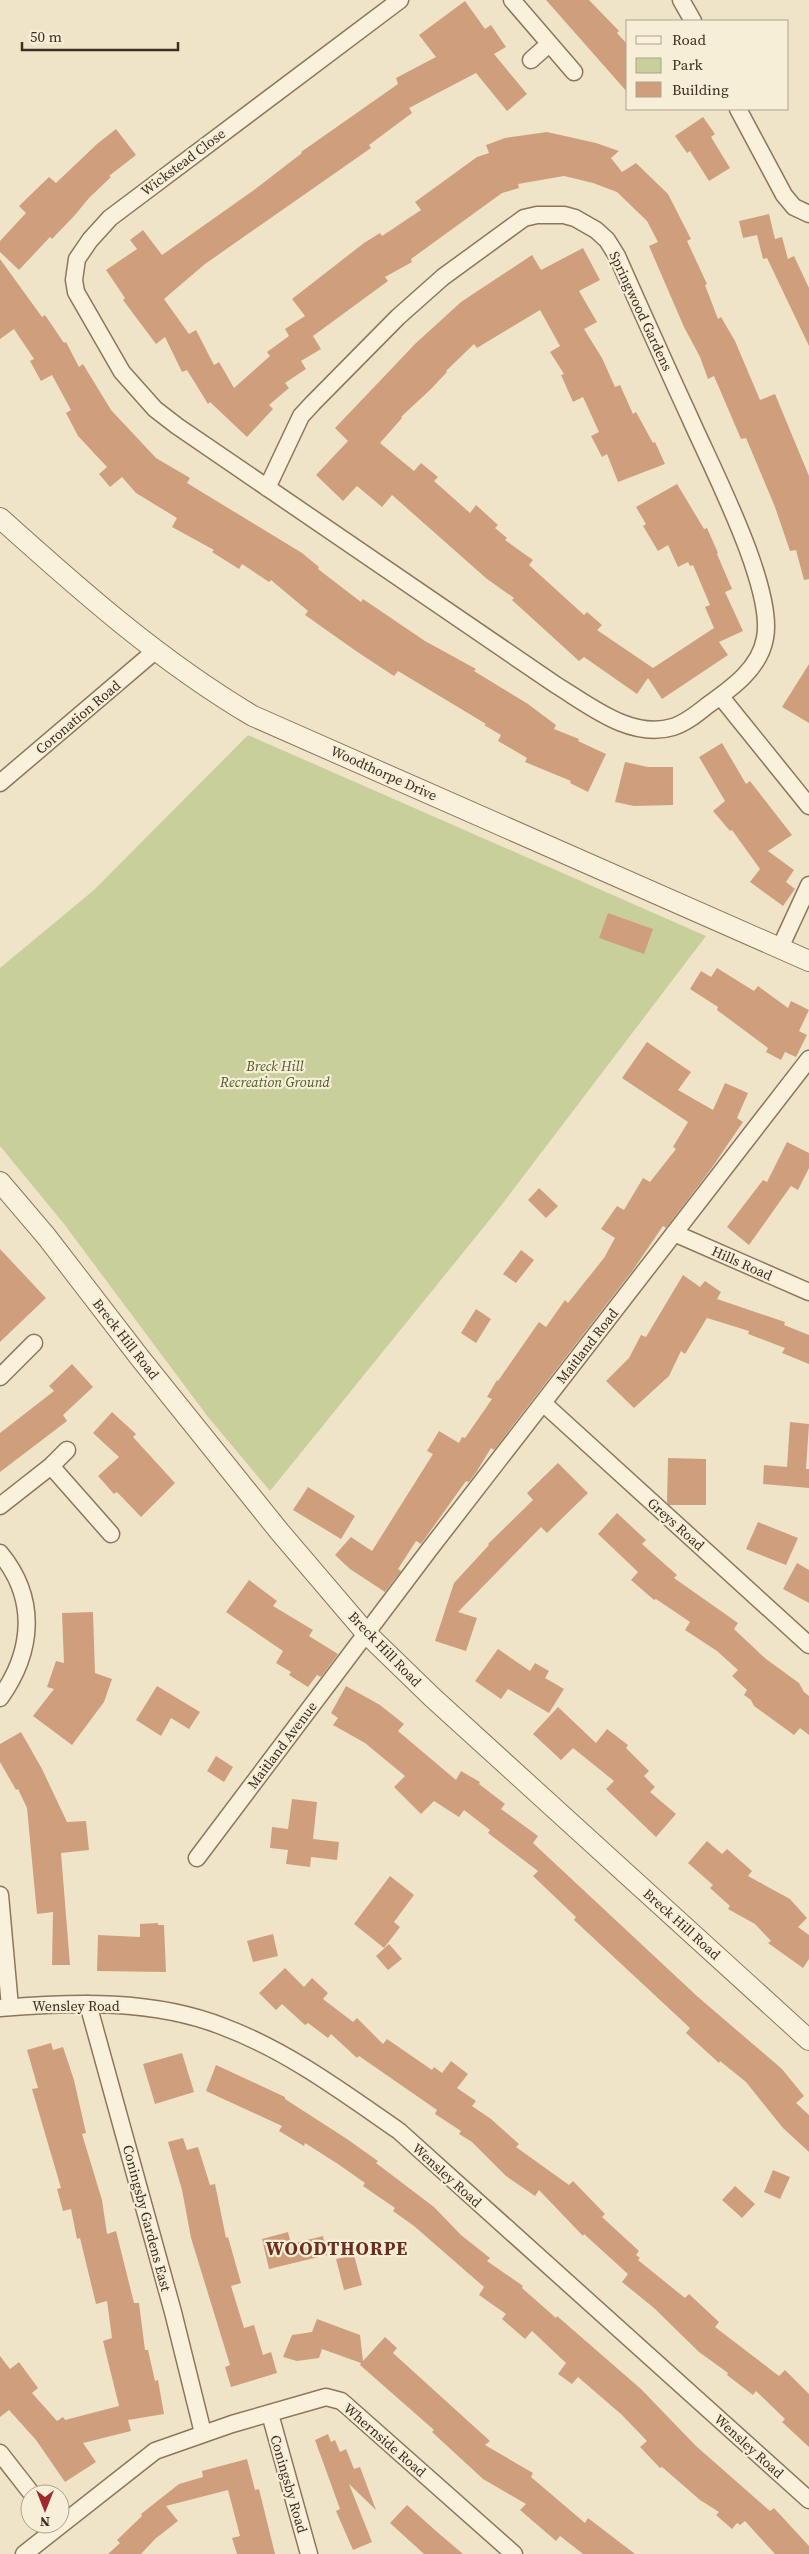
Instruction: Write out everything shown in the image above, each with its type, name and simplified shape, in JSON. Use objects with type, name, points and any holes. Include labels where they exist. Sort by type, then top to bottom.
[{"type":"street","name":"Wickstead Close","points":[[122,372],[76,292],[74,280],[77,259],[90,240],[121,208],[400,0]]},
{"type":"street","points":[[512,0],[574,72]]},
{"type":"street","points":[[681,0],[691,20]]},
{"type":"street","points":[[531,60],[550,44]]},
{"type":"street","points":[[739,110],[784,195],[794,207],[809,214]]},
{"type":"street","name":"Springwood Gardens","points":[[122,372],[156,409],[177,426],[267,488],[556,685],[613,719],[641,728],[666,728],[695,716],[721,696],[750,669],[762,649],[766,625],[763,600],[744,537],[617,256],[607,240],[586,223],[564,215],[537,215],[524,218],[443,277],[398,317],[301,416],[267,488]]},
{"type":"street","name":"Woodthorpe Drive","points":[[0,518],[72,584],[156,651],[206,687],[252,716],[809,961]]},
{"type":"street","name":"Coronation Road","points":[[0,783],[156,651]]},
{"type":"street","points":[[721,696],[809,806]]},
{"type":"street","points":[[780,948],[809,885]]},
{"type":"street","name":"Maitland Road","points":[[366,1633],[809,1059]]},
{"type":"street","name":"Breck Hill Road","points":[[0,1182],[46,1236],[140,1358],[279,1531],[366,1633],[432,1697],[809,2040]]},
{"type":"street","name":"Hills Road","points":[[674,1234],[809,1292]]},
{"type":"street","points":[[0,1377],[34,1342]]},
{"type":"street","name":"Greys Road","points":[[543,1403],[809,1644]]},
{"type":"street","points":[[0,1506],[51,1466],[67,1450]]},
{"type":"street","points":[[51,1466],[111,1534]]},
{"type":"street","points":[[0,1553],[11,1567],[20,1589],[27,1623],[25,1647],[20,1664],[0,1698]]},
{"type":"street","name":"Maitland Avenue","points":[[197,1858],[366,1633]]},
{"type":"street","points":[[0,1895],[5,2008]]},
{"type":"street","name":"Wensley Road","points":[[5,2008],[88,2004],[152,2009],[200,2019],[223,2026],[266,2046],[336,2088],[399,2131],[809,2500]]},
{"type":"street","name":"Coningsby Gardens East","points":[[88,2004],[173,2312],[203,2433]]},
{"type":"street","name":"Whernside Road","points":[[70,2515],[148,2456],[165,2446],[318,2398],[341,2401],[514,2554]]},
{"type":"street","name":"Coningsby Road","points":[[270,2414],[309,2554]]},
{"type":"street","points":[[0,2453],[24,2484]]},
{"type":"street","name":"Whernside Road","points":[[24,2554],[47,2534]]},
{"type":"green space","name":"Breck Hill Recreation Ground","points":[[248,735],[706,936],[500,1207],[270,1491],[208,1417],[64,1224],[0,1146],[0,968],[94,890]]},
{"type":"building","points":[[546,0],[589,0],[619,31],[617,33],[626,43],[626,91]]},
{"type":"building","points":[[465,1],[485,29],[491,25],[506,47],[494,54],[527,94],[507,111],[476,73],[409,108],[412,113],[369,145],[371,148],[205,264],[164,299],[189,334],[196,330],[214,365],[219,362],[234,388],[270,356],[267,352],[289,336],[285,329],[305,316],[292,299],[364,243],[380,233],[382,236],[421,210],[415,202],[477,157],[489,153],[486,145],[505,138],[547,132],[596,143],[619,151],[611,158],[622,172],[636,163],[668,194],[691,239],[687,241],[707,284],[705,285],[718,319],[721,317],[735,341],[760,400],[775,394],[809,476],[809,579],[804,580],[796,550],[790,551],[775,507],[746,438],[741,439],[714,376],[708,379],[700,357],[684,327],[649,246],[658,242],[647,221],[617,192],[593,183],[564,176],[518,184],[519,188],[502,193],[411,259],[412,262],[385,277],[388,281],[313,336],[321,349],[301,361],[306,369],[285,383],[289,388],[269,405],[273,409],[247,437],[210,402],[208,404],[187,370],[182,372],[165,337],[156,344],[123,300],[125,298],[106,270],[137,249],[130,240],[143,230],[162,255],[254,190],[301,152],[398,84],[396,78],[436,57],[419,35]]},
{"type":"building","points":[[703,117],[715,134],[711,137],[730,168],[709,181],[690,151],[687,153],[675,136]]},
{"type":"building","points":[[116,129],[136,155],[109,176],[111,177],[89,198],[75,215],[52,239],[50,237],[19,270],[0,252],[0,241],[26,213],[19,206],[49,177],[56,183],[97,144]]},
{"type":"building","points":[[769,214],[775,239],[782,237],[788,259],[794,256],[809,288],[809,346],[767,258],[763,259],[757,235],[743,238],[739,221]]},
{"type":"building","points":[[583,248],[600,280],[579,291],[597,322],[584,329],[602,358],[615,387],[620,385],[633,414],[636,412],[653,443],[655,442],[665,464],[618,482],[607,454],[602,457],[591,436],[599,432],[583,397],[573,402],[561,375],[564,374],[550,352],[560,346],[540,310],[477,348],[474,344],[401,417],[380,443],[414,471],[421,463],[438,477],[434,481],[470,513],[476,505],[498,525],[495,528],[507,538],[505,540],[533,560],[529,565],[584,615],[587,612],[602,625],[597,630],[653,668],[714,628],[705,607],[710,605],[693,565],[690,566],[688,562],[678,567],[668,545],[658,551],[643,526],[646,524],[636,507],[677,484],[704,529],[707,528],[732,589],[725,592],[743,631],[719,642],[728,655],[662,699],[648,678],[637,694],[584,657],[579,661],[512,600],[514,598],[487,579],[392,495],[382,507],[357,486],[343,501],[316,475],[348,441],[335,428],[416,343],[461,302],[532,255],[541,270]]},
{"type":"building","points":[[0,259],[42,317],[45,315],[64,343],[66,342],[79,367],[83,364],[111,410],[156,458],[190,478],[187,483],[302,553],[319,567],[318,569],[361,602],[363,599],[425,641],[476,669],[474,671],[528,704],[556,725],[554,729],[579,739],[578,741],[606,754],[588,792],[570,783],[571,781],[525,762],[527,758],[498,741],[501,735],[484,725],[486,724],[398,671],[394,676],[305,615],[308,611],[271,580],[269,582],[242,564],[239,569],[212,552],[214,550],[172,527],[177,518],[136,493],[122,477],[110,487],[99,474],[107,467],[78,436],[66,413],[71,410],[52,375],[41,381],[30,361],[34,359],[14,329],[0,339]]},
{"type":"building","points":[[809,664],[809,723],[782,707]]},
{"type":"building","points":[[722,743],[746,784],[750,781],[792,835],[768,851],[794,870],[786,882],[795,889],[783,906],[750,882],[760,869],[732,830],[730,831],[713,811],[725,801],[699,757]]},
{"type":"building","points":[[625,762],[648,767],[673,767],[673,805],[634,806],[615,802]]},
{"type":"building","points":[[608,913],[653,929],[644,954],[599,938]]},
{"type":"building","points":[[717,968],[754,991],[758,986],[788,1008],[791,1001],[809,1010],[799,1031],[807,1035],[796,1057],[785,1052],[781,1060],[766,1052],[768,1048],[717,1010],[718,1007],[690,989],[701,971],[711,977]]},
{"type":"building","points":[[647,1042],[691,1072],[678,1090],[713,1110],[725,1083],[748,1093],[737,1118],[743,1122],[711,1169],[666,1228],[663,1226],[633,1270],[494,1450],[491,1448],[469,1482],[466,1481],[421,1544],[416,1541],[398,1569],[401,1571],[385,1592],[350,1569],[335,1555],[351,1537],[372,1551],[433,1454],[427,1451],[439,1431],[459,1443],[462,1437],[465,1438],[492,1399],[487,1397],[497,1380],[539,1322],[546,1327],[565,1300],[568,1303],[604,1258],[615,1238],[601,1229],[617,1206],[624,1210],[643,1178],[650,1182],[676,1149],[673,1147],[688,1122],[622,1078]]},
{"type":"building","points":[[787,1142],[809,1153],[809,1168],[798,1190],[791,1186],[749,1245],[727,1227],[763,1180],[767,1182]]},
{"type":"building","points":[[539,1188],[558,1206],[546,1218],[528,1200]]},
{"type":"building","points":[[0,1249],[46,1298],[0,1342]]},
{"type":"building","points":[[521,1250],[534,1260],[516,1283],[503,1274]]},
{"type":"building","points":[[683,1275],[700,1287],[705,1281],[721,1292],[717,1299],[785,1322],[784,1325],[809,1335],[809,1364],[782,1353],[785,1348],[748,1334],[749,1331],[707,1318],[685,1354],[681,1351],[669,1376],[634,1408],[606,1381],[629,1358],[641,1335],[646,1337]]},
{"type":"building","points":[[476,1309],[491,1319],[476,1343],[461,1333]]},
{"type":"building","points":[[72,1364],[93,1387],[63,1415],[67,1421],[0,1472],[0,1433],[54,1391],[49,1386]]},
{"type":"building","points":[[112,1412],[136,1434],[133,1437],[175,1483],[141,1517],[117,1492],[114,1494],[98,1476],[119,1457],[93,1433]]},
{"type":"building","points":[[790,1422],[809,1424],[806,1469],[809,1469],[809,1488],[763,1484],[764,1465],[787,1467]]},
{"type":"building","points":[[668,1458],[706,1459],[706,1505],[669,1505],[667,1502]]},
{"type":"building","points":[[558,1463],[588,1493],[547,1533],[541,1527],[458,1612],[477,1618],[466,1651],[435,1641],[454,1583],[488,1544],[533,1500],[527,1493]]},
{"type":"building","points":[[308,1487],[355,1516],[341,1539],[293,1510]]},
{"type":"building","points":[[617,1513],[646,1540],[642,1544],[677,1575],[674,1578],[738,1623],[734,1629],[766,1659],[799,1683],[804,1692],[809,1696],[809,1735],[800,1728],[794,1735],[754,1706],[751,1700],[744,1695],[747,1690],[732,1676],[738,1670],[717,1651],[685,1630],[690,1622],[656,1599],[654,1600],[631,1580],[638,1572],[598,1534]]},
{"type":"building","points":[[758,1522],[798,1538],[786,1565],[746,1549]]},
{"type":"building","points":[[797,1563],[809,1570],[809,1603],[783,1589]]},
{"type":"building","points":[[249,1580],[277,1601],[273,1606],[313,1630],[309,1636],[338,1654],[321,1677],[317,1675],[308,1687],[289,1675],[291,1672],[276,1663],[283,1651],[226,1612]]},
{"type":"building","points":[[93,1612],[95,1673],[112,1679],[104,1702],[72,1745],[33,1716],[54,1689],[47,1687],[56,1661],[64,1663],[62,1613]]},
{"type":"building","points":[[498,1649],[530,1671],[535,1663],[549,1671],[545,1678],[564,1689],[549,1713],[508,1689],[501,1699],[475,1681]]},
{"type":"building","points":[[157,1686],[200,1712],[189,1729],[171,1718],[161,1736],[136,1720]]},
{"type":"building","points":[[346,1686],[380,1705],[404,1724],[398,1731],[456,1780],[461,1771],[480,1782],[479,1784],[505,1804],[501,1809],[538,1836],[533,1843],[698,1997],[782,2069],[804,2096],[796,2103],[809,2115],[809,2152],[783,2128],[746,2082],[720,2061],[719,2063],[686,2033],[690,2028],[574,1920],[576,1917],[533,1876],[538,1871],[488,1833],[490,1830],[464,1810],[459,1817],[434,1801],[421,1814],[394,1787],[405,1776],[365,1743],[333,1725],[338,1718],[331,1713]]},
{"type":"building","points":[[558,1707],[596,1743],[607,1729],[628,1745],[626,1748],[649,1771],[644,1776],[655,1787],[650,1792],[676,1814],[656,1837],[606,1789],[614,1781],[573,1748],[561,1760],[533,1734]]},
{"type":"building","points":[[21,1732],[42,1769],[67,1822],[86,1821],[89,1850],[61,1853],[70,1965],[52,1965],[53,1912],[37,1914],[27,1808],[18,1789],[16,1790],[0,1762],[0,1744]]},
{"type":"building","points":[[216,1756],[233,1767],[224,1782],[207,1771]]},
{"type":"building","points":[[292,1799],[317,1802],[313,1839],[339,1842],[337,1860],[311,1857],[310,1867],[286,1864],[288,1850],[270,1848],[272,1827],[288,1829]]},
{"type":"building","points":[[707,1841],[722,1854],[727,1849],[752,1871],[748,1876],[790,1899],[807,1918],[798,1927],[809,1935],[809,1959],[803,1968],[768,1943],[771,1941],[755,1924],[728,1909],[730,1906],[710,1888],[713,1885],[688,1863]]},
{"type":"building","points":[[390,1876],[414,1895],[394,1922],[400,1927],[384,1948],[354,1924]]},
{"type":"building","points":[[158,1923],[158,1925],[164,1925],[166,1972],[97,1971],[98,1935],[140,1937],[140,1924]]},
{"type":"building","points":[[273,1934],[278,1956],[253,1962],[247,1941]]},
{"type":"building","points":[[389,1944],[402,1959],[388,1970],[376,1956]]},
{"type":"building","points":[[285,1968],[304,1987],[312,1978],[328,1993],[323,1999],[353,2022],[357,2018],[383,2044],[387,2039],[432,2070],[434,2067],[442,2073],[451,2061],[468,2074],[457,2088],[476,2101],[472,2106],[491,2119],[519,2144],[516,2147],[569,2185],[573,2181],[605,2214],[602,2217],[639,2251],[636,2255],[640,2258],[638,2260],[685,2298],[689,2294],[719,2322],[715,2327],[779,2376],[785,2370],[809,2394],[809,2447],[782,2422],[785,2419],[756,2391],[753,2395],[727,2375],[728,2373],[699,2352],[654,2308],[622,2282],[628,2274],[584,2234],[583,2236],[539,2190],[535,2196],[506,2176],[472,2142],[459,2134],[461,2131],[435,2114],[437,2110],[359,2056],[357,2058],[331,2034],[328,2038],[308,2023],[305,2025],[282,2004],[276,2010],[259,1993]]},
{"type":"building","points":[[51,2043],[53,2050],[63,2047],[74,2080],[86,2133],[82,2134],[102,2200],[107,2234],[116,2231],[134,2303],[139,2303],[145,2350],[148,2350],[155,2381],[158,2380],[164,2414],[128,2420],[131,2431],[83,2443],[96,2462],[65,2482],[36,2440],[9,2410],[0,2417],[0,2356],[10,2369],[19,2362],[38,2388],[32,2393],[57,2421],[63,2417],[65,2420],[119,2406],[103,2341],[112,2338],[107,2301],[96,2304],[80,2238],[77,2239],[71,2209],[63,2211],[57,2189],[61,2188],[32,2089],[38,2088],[27,2050]]},
{"type":"building","points":[[182,2053],[194,2092],[155,2104],[143,2064]]},
{"type":"building","points":[[216,2065],[285,2097],[285,2099],[378,2161],[376,2163],[434,2207],[461,2235],[490,2258],[487,2261],[523,2286],[522,2288],[556,2318],[557,2316],[641,2389],[696,2446],[770,2511],[774,2508],[809,2546],[809,2554],[775,2554],[745,2521],[740,2525],[737,2523],[732,2529],[716,2515],[719,2512],[700,2500],[662,2467],[660,2468],[640,2447],[647,2441],[622,2415],[578,2377],[572,2384],[558,2374],[566,2363],[532,2331],[525,2339],[502,2319],[506,2314],[479,2295],[484,2287],[414,2226],[393,2211],[395,2208],[363,2186],[365,2183],[305,2143],[304,2146],[279,2131],[282,2126],[206,2091]]},
{"type":"building","points":[[183,2138],[187,2150],[198,2147],[210,2185],[215,2184],[226,2238],[228,2237],[241,2283],[231,2286],[244,2328],[254,2325],[263,2355],[271,2352],[277,2373],[231,2387],[225,2367],[230,2365],[191,2238],[182,2190],[168,2142]]},
{"type":"building","points":[[773,2170],[790,2177],[780,2199],[764,2192]]},
{"type":"building","points":[[735,2186],[755,2204],[742,2218],[722,2200]]},
{"type":"building","points":[[288,2232],[291,2244],[323,2236],[327,2255],[269,2269],[262,2239]]},
{"type":"building","points":[[354,2255],[362,2285],[344,2290],[336,2259]]},
{"type":"building","points":[[317,2319],[360,2335],[363,2361],[385,2337],[397,2348],[393,2353],[490,2441],[485,2445],[533,2473],[531,2477],[585,2523],[588,2518],[635,2554],[583,2554],[560,2536],[556,2541],[520,2510],[526,2504],[483,2479],[432,2432],[434,2430],[360,2365],[361,2363],[322,2349],[319,2358],[297,2361],[283,2357],[292,2335],[312,2332]]},
{"type":"building","points":[[328,2434],[331,2442],[335,2440],[340,2452],[346,2449],[354,2469],[360,2467],[376,2510],[349,2484],[372,2542],[353,2550],[336,2511],[340,2509],[315,2440]]},
{"type":"building","points":[[247,2459],[255,2490],[259,2489],[275,2554],[237,2554],[232,2538],[240,2536],[228,2490],[166,2506],[178,2521],[155,2539],[141,2554],[108,2554],[120,2543],[117,2540],[142,2516],[141,2514],[179,2484],[203,2477],[202,2471]]},
{"type":"building","points":[[407,2505],[463,2554],[424,2554],[390,2523]]},
{"type":"district","name":"WOODTHORPE","points":[[337,2248]]}]
